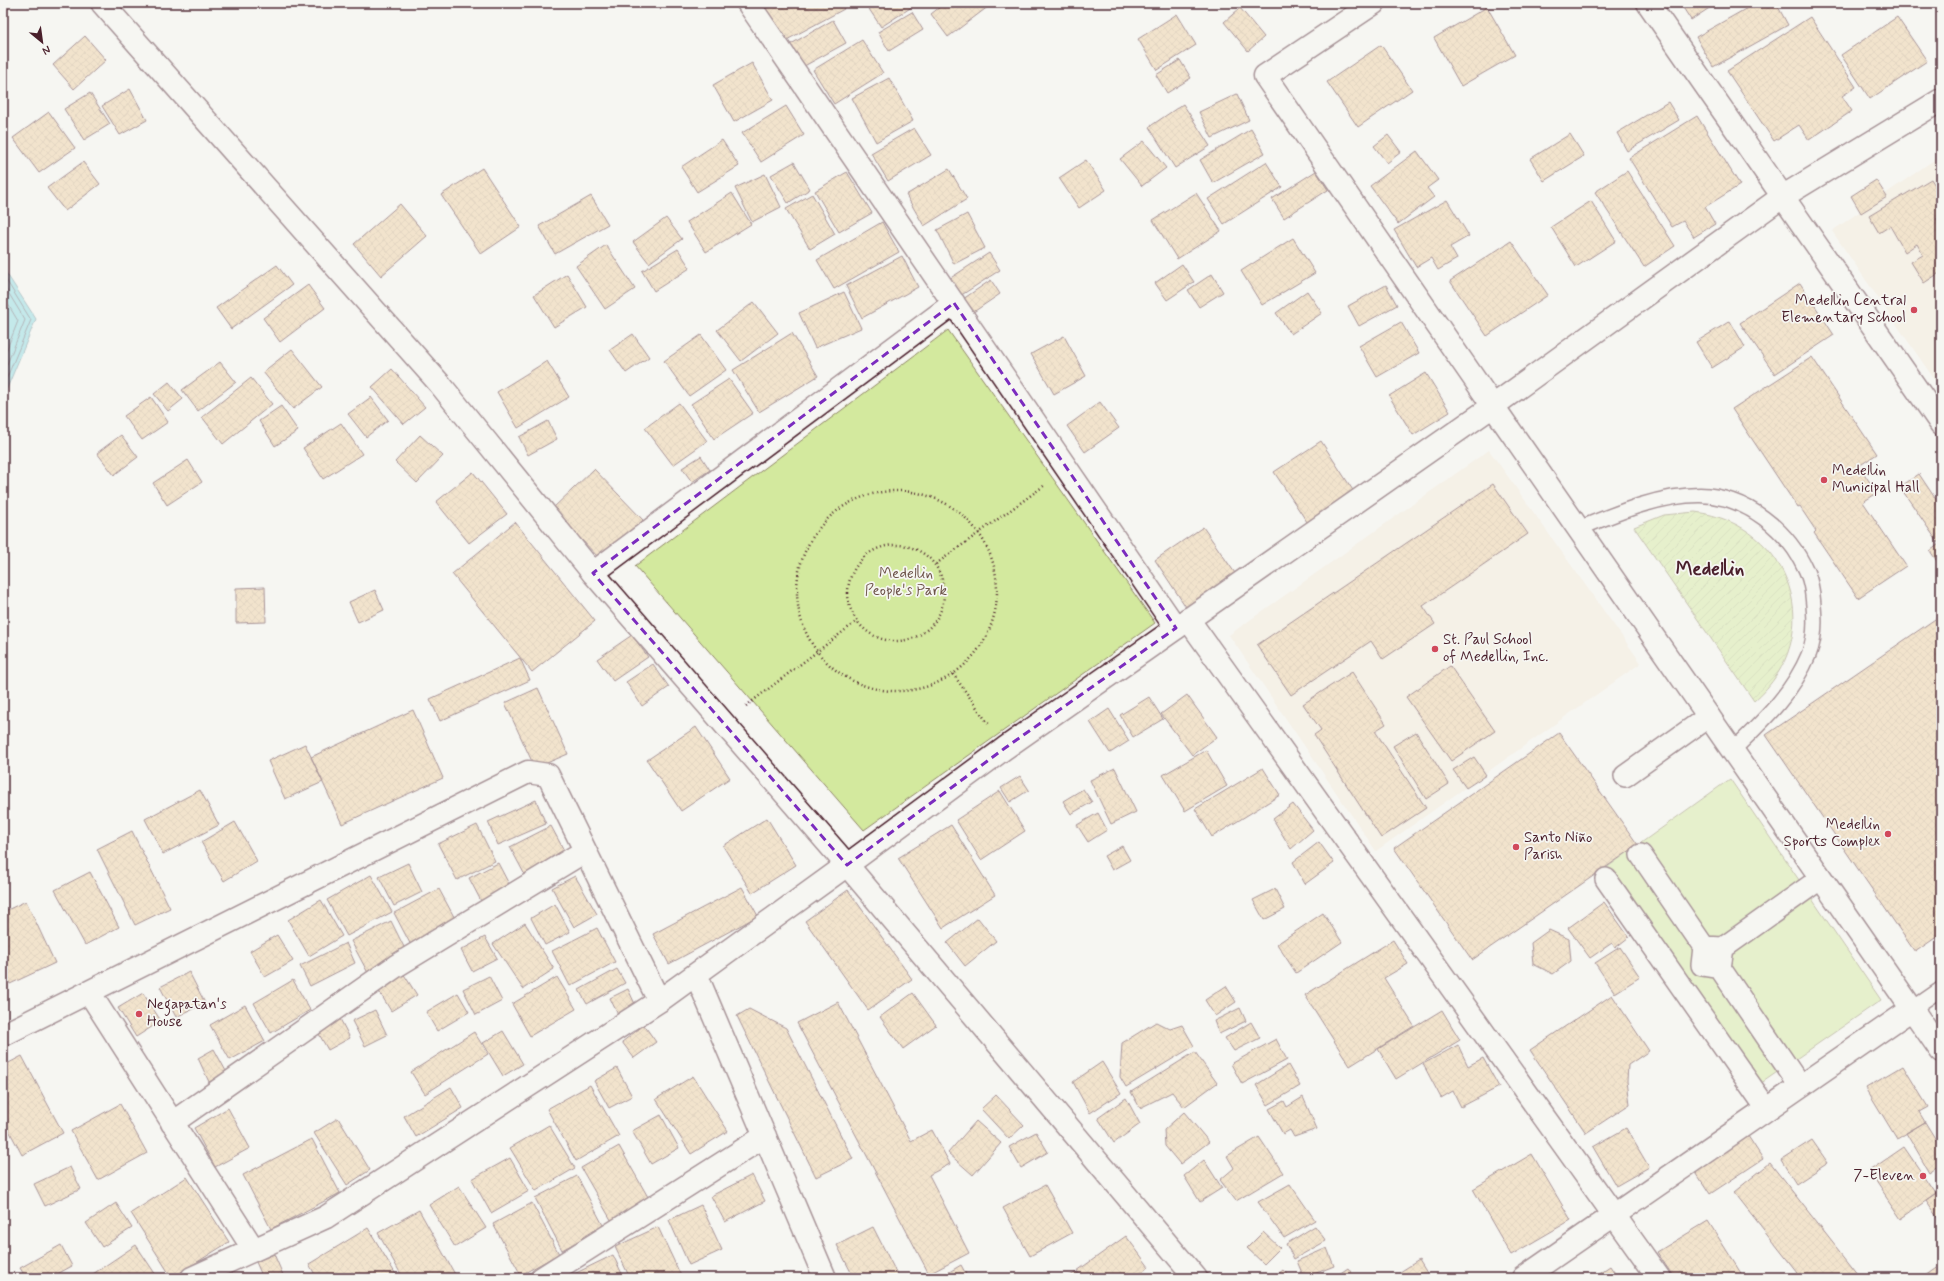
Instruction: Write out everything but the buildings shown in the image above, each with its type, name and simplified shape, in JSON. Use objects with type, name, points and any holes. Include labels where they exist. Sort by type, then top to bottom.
[{"type":"street","points":[[102,3],[439,383],[593,573],[847,865],[1196,1278]]},
{"type":"street","points":[[748,3],[1068,468],[1614,1214],[1659,1278]]},
{"type":"street","points":[[1374,3],[1265,76],[1941,1051]]},
{"type":"street","points":[[1648,3],[1941,424]]},
{"type":"street","points":[[192,1278],[326,1217],[659,1001],[1005,748],[1493,406],[1782,197],[1941,100]]},
{"type":"street","points":[[593,573],[954,304]]},
{"type":"street","points":[[1624,776],[1709,716]]},
{"type":"street","points":[[3,1035],[528,772],[548,775],[659,1001]]},
{"type":"street","points":[[172,1123],[396,966],[585,851]]},
{"type":"street","points":[[1641,855],[1716,954],[1800,1086]]},
{"type":"street","points":[[1606,878],[1767,1109]]},
{"type":"street","points":[[1716,954],[1820,878]]},
{"type":"street","points":[[696,974],[825,1278]]},
{"type":"street","points":[[89,992],[254,1250]]},
{"type":"street","points":[[1522,1278],[1912,1009]]},
{"type":"street","points":[[542,1278],[765,1136]]},
{"type":"lane","points":[[1578,529],[1618,512],[1674,496],[1702,495],[1728,500],[1753,511],[1776,527],[1793,547],[1806,571],[1813,598],[1815,625],[1810,652],[1799,676],[1783,698],[1733,750]]},
{"type":"lane","points":[[1912,1009],[1941,989]]},
{"type":"path","points":[[936,564],[1068,468]]},
{"type":"path","points":[[913,492],[950,506],[979,533],[993,561],[998,593],[992,624],[976,653],[953,674],[918,689],[880,690],[844,677],[816,652],[799,616],[797,577],[810,540],[837,510],[873,493],[913,492]]},
{"type":"path","points":[[899,544],[919,550],[936,564],[944,584],[943,606],[933,625],[915,637],[894,641],[873,635],[857,621],[848,601],[849,580],[860,561],[872,552],[878,548],[899,544]]},
{"type":"path","points":[[724,724],[857,621]]},
{"type":"path","points":[[953,674],[1005,748]]},
{"type":"highlighted area","points":[[954,303],[1176,628],[1005,748],[847,865],[593,573]]},
{"type":"shaded area","name":"Medellin Central Elementary School","points":[[1941,155],[1941,389],[1832,231]]},
{"type":"shaded area","name":"St. Paul School of Medellin, Inc.","points":[[1489,450],[1641,663],[1376,851],[1229,635]]},
{"type":"green space","name":"Medellin People's Park","points":[[948,330],[1155,623],[864,830],[635,566]]},
{"type":"green space","points":[[1695,512],[1728,521],[1756,537],[1776,560],[1789,587],[1794,616],[1790,646],[1777,675],[1754,701],[1634,527],[1664,515]]},
{"type":"green space","points":[[1730,779],[1881,1000],[1747,1093],[1595,876]]},
{"type":"water","points":[[3,268],[36,319],[3,398]]},
{"type":"place","name":"Medellin Central Elementary School","points":[[1914,310]]},
{"type":"place","name":"Medellin Municipal Hall","points":[[1824,480]]},
{"type":"place","name":"St. Paul School of Medellin, Inc.","points":[[1435,649]]},
{"type":"place","name":"Medellin Sports Complex","points":[[1888,834]]},
{"type":"place","name":"Santo Niño Parish","points":[[1516,847]]},
{"type":"place","name":"Negapatan's House","points":[[139,1014]]},
{"type":"place","name":"7-Eleven","points":[[1923,1176]]},
{"type":"district","name":"Medellin","points":[[1710,569]]}]
